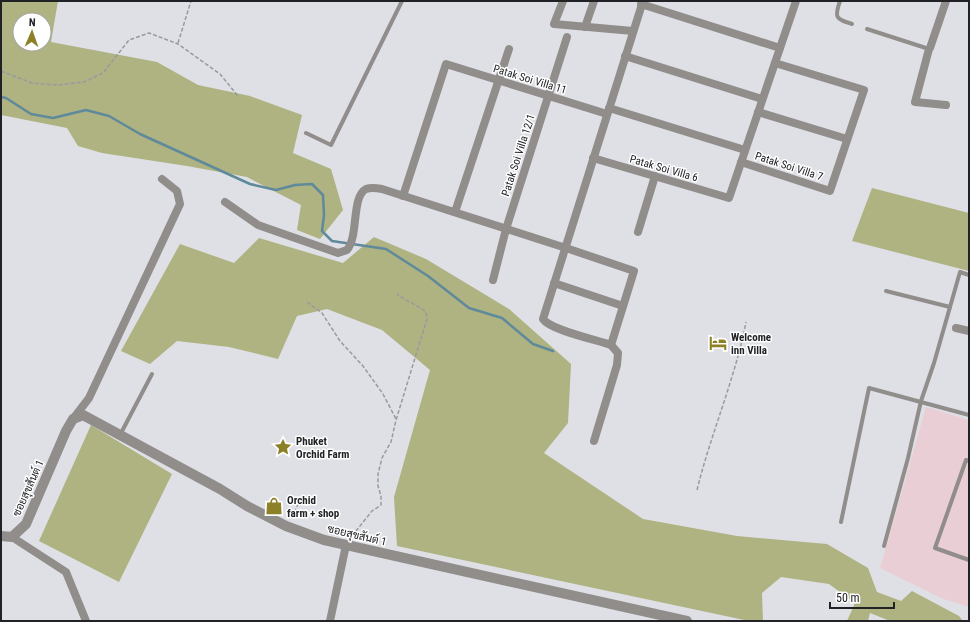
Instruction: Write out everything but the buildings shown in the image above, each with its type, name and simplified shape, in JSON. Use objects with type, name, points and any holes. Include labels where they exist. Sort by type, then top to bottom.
[{"type":"street","points":[[563,1],[554,24],[633,31]]},
{"type":"street","points":[[586,27],[594,1]]},
{"type":"street","points":[[741,162],[796,1]]},
{"type":"street","points":[[946,1],[929,49],[916,102],[946,105]]},
{"type":"street","points":[[594,441],[617,365],[618,353],[611,345],[554,328],[543,319],[642,2],[780,48]]},
{"type":"street","name":"Patak Soi Villa 12/1","points":[[493,280],[506,229],[567,37]]},
{"type":"street","points":[[454,212],[509,49]]},
{"type":"street","points":[[625,56],[762,99]]},
{"type":"street","points":[[758,112],[847,139],[864,90],[775,63]]},
{"type":"street","name":"Patak Soi Villa 11","points":[[403,196],[446,64],[548,96],[608,111],[745,150]]},
{"type":"street","name":"Patak Soi Villa 7","points":[[741,162],[830,191],[847,139]]},
{"type":"street","name":"Patak Soi Villa 6","points":[[594,158],[729,198],[741,162]]},
{"type":"street","points":[[638,232],[655,176]]},
{"type":"street","points":[[73,418],[89,398],[180,204],[177,191],[162,179]]},
{"type":"street","points":[[225,202],[258,225],[338,253],[347,250],[351,245],[358,201],[362,194],[366,189],[382,189],[634,271],[611,345]]},
{"type":"street","points":[[554,283],[623,306]]},
{"type":"street","points":[[956,328],[969,332]]},
{"type":"street","name":"ซอยสุขสันต์ 1","points":[[12,537],[26,524],[66,430],[73,418],[84,415],[220,489],[247,506],[286,526],[324,540],[687,621]]},
{"type":"street","points":[[1,536],[12,537],[66,572],[86,621]]},
{"type":"street","points":[[330,621],[346,545]]},
{"type":"lane","points":[[306,133],[331,145],[402,1]]},
{"type":"lane","points":[[840,1],[837,10],[839,20],[852,24]]},
{"type":"lane","points":[[867,29],[929,49]]},
{"type":"lane","points":[[884,546],[908,458],[921,401],[960,272],[969,275]]},
{"type":"lane","points":[[886,291],[950,307]]},
{"type":"lane","points":[[120,435],[152,374]]},
{"type":"lane","points":[[841,522],[869,388],[969,415]]},
{"type":"lane","points":[[969,461],[966,460],[935,548],[969,560]]},
{"type":"path","points":[[178,44],[191,1]]},
{"type":"path","points":[[1,71],[32,83],[58,85],[84,82],[103,73],[129,40],[149,33],[178,44],[220,74],[238,96]]},
{"type":"path","points":[[346,545],[372,511],[381,505],[378,474],[382,458],[391,442],[420,338],[427,319],[426,312],[419,306],[406,301],[397,294]]},
{"type":"path","points":[[307,302],[322,313],[340,342],[363,366],[383,394],[396,420]]},
{"type":"path","points":[[697,490],[704,459],[716,428],[746,322]]},
{"type":"path","points":[[286,526],[292,518],[298,504]]},
{"type":"shaded area","points":[[926,407],[969,420],[969,607],[943,599],[880,568]]},
{"type":"green space","points":[[1,1],[58,1],[52,36],[52,12],[12,12],[12,52],[52,52],[52,42],[157,62],[198,85],[250,96],[302,115],[293,153],[331,169],[343,210],[320,239],[297,230],[301,205],[247,177],[102,153],[78,146],[67,128],[1,115]]},
{"type":"green space","points":[[872,188],[969,213],[969,271],[852,241]]},
{"type":"green space","points":[[374,237],[426,259],[509,309],[571,364],[568,423],[544,453],[643,519],[737,536],[827,544],[868,568],[877,592],[901,601],[912,591],[959,616],[963,621],[890,621],[870,613],[868,621],[847,621],[855,603],[829,584],[781,577],[762,593],[763,621],[749,621],[397,546],[394,497],[430,370],[382,330],[327,309],[297,316],[278,359],[229,347],[177,341],[150,364],[121,351],[180,244],[234,263],[259,238],[343,263]]},
{"type":"green space","points":[[91,425],[172,474],[119,582],[39,541]]},
{"type":"waterway","points":[[1,97],[6,98],[31,114],[53,118],[86,110],[109,116],[140,134],[250,184],[276,190],[295,185],[312,184],[323,195],[324,215],[322,231],[332,241],[386,249],[428,276],[469,308],[502,318],[533,344],[553,351]]},
{"type":"place","name":"Welcome inn Villa","points":[[718,343]]},
{"type":"place","name":"Phuket Orchid Farm","points":[[283,447]]},
{"type":"place","name":"Orchid farm + shop","points":[[274,506]]}]
